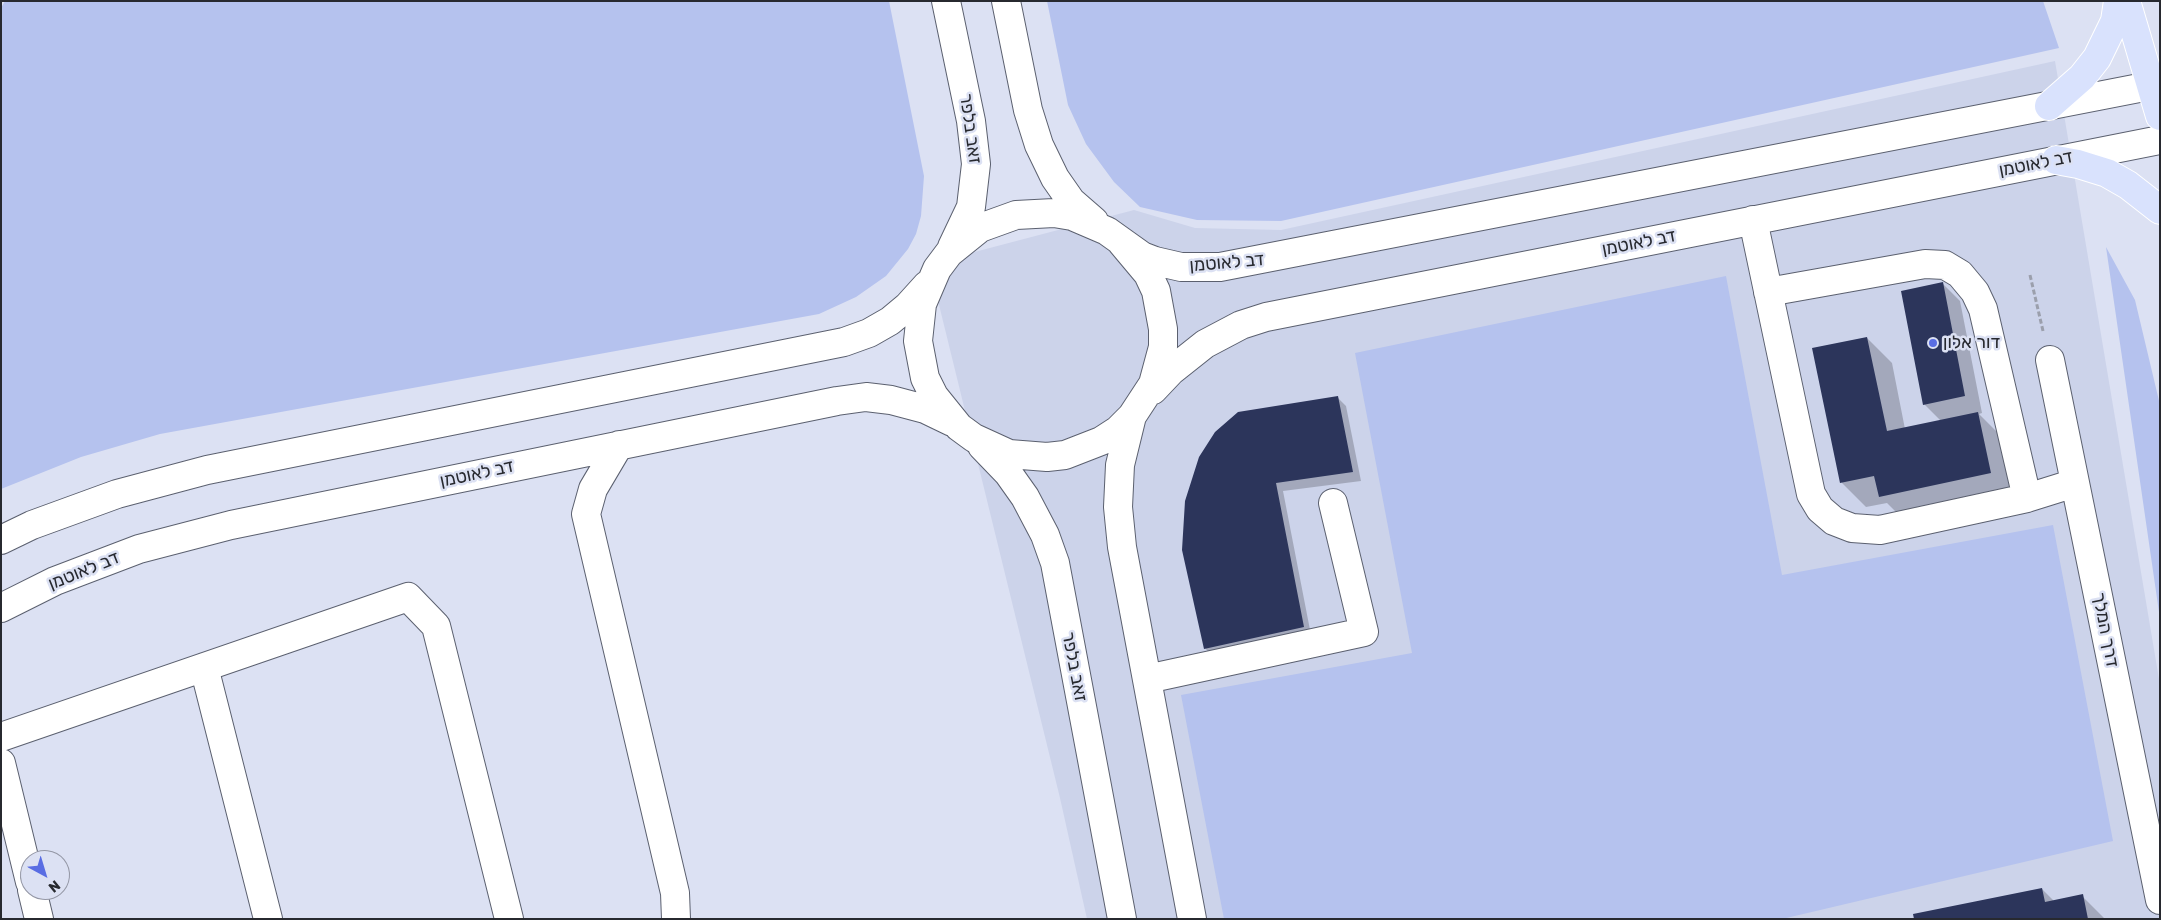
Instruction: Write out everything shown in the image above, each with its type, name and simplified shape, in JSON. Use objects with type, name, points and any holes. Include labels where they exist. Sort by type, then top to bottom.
[{"type":"main road","points":[[2049,106],[2076,83],[2097,58],[2115,21],[2118,1]]},
{"type":"main road","points":[[2126,1],[2155,85],[2160,116]]},
{"type":"main road","points":[[2056,160],[2108,173],[2134,189],[2160,210]]},
{"type":"street","name":"זאב בלפר","points":[[943,261],[970,207],[976,164],[971,122],[946,1]]},
{"type":"street","points":[[1006,1],[1028,110],[1038,145],[1055,178],[1071,201],[1115,237],[1148,274],[1161,310],[1163,329],[1159,366],[1138,408],[1120,465],[1118,507],[1122,547],[1192,919]]},
{"type":"street","name":"דב לאוטמן","points":[[1115,237],[1142,256],[1168,265],[1207,268],[1233,265],[2155,85]]},
{"type":"street","name":"דב לאוטמן","points":[[1,608],[55,581],[139,549],[212,530],[837,401],[866,397],[914,405],[1009,454],[1047,457],[1065,455],[1101,441],[1138,408],[1161,381],[1194,352],[1229,330],[1254,321],[2160,140]]},
{"type":"street","points":[[1,540],[32,525],[117,494],[207,470],[844,342],[869,333],[899,314],[923,290],[943,261],[980,228],[1016,215],[1054,213],[1090,222],[1115,237]]},
{"type":"street","points":[[1753,220],[1811,494],[1820,509],[1834,521],[1852,528],[1880,530],[2028,498],[2075,483]]},
{"type":"street","points":[[943,261],[928,286],[920,313],[918,341],[920,360],[934,396],[966,432]]},
{"type":"street","points":[[1768,292],[1925,264],[1945,265],[1960,274],[1975,292],[1983,309],[2028,498]]},
{"type":"street","name":"דרך המלך","points":[[2050,360],[2160,900]]},
{"type":"street","name":"זאב בלפר","points":[[966,432],[999,463],[1021,491],[1036,516],[1050,549],[1122,919]]},
{"type":"street","points":[[619,445],[593,489],[586,514],[675,893],[676,919]]},
{"type":"street","points":[[1147,679],[1364,632],[1333,503]]},
{"type":"street","points":[[1,737],[408,598],[436,626],[509,919]]},
{"type":"street","points":[[204,667],[268,919]]},
{"type":"street","points":[[1,763],[22,850]]},
{"type":"street","points":[[34,900],[39,919]]},
{"type":"path","points":[[2030,275],[2050,360]]},
{"type":"shaded area","points":[[5,1],[889,1],[924,176],[921,216],[916,234],[908,249],[886,276],[856,297],[819,314],[160,434],[81,457],[1,489],[1,8]]},
{"type":"shaded area","points":[[1047,1],[2043,1],[2059,48],[1281,221],[1197,220],[1140,207],[1114,182],[1086,144],[1068,105]]},
{"type":"shaded area","points":[[2055,61],[2160,685],[2160,919],[1087,919],[1060,798],[929,264],[1134,210],[1195,228],[1281,230]]},
{"type":"shaded area","points":[[2106,247],[2135,300],[2160,405],[2160,619]]},
{"type":"shaded area","points":[[1726,276],[1782,575],[2053,525],[2113,841],[1782,919],[1224,919],[1181,695],[1412,653],[1355,353]]},
{"type":"building","name":"דור אלון","points":[[1943,282],[1965,396],[1923,405],[1901,291]]},
{"type":"building","points":[[1867,337],[1887,431],[1978,412],[1991,473],[1879,497],[1874,476],[1840,483],[1812,348]]},
{"type":"building","points":[[1338,396],[1353,472],[1276,483],[1304,627],[1204,649],[1182,550],[1185,501],[1199,457],[1215,432],[1238,412]]},
{"type":"building","points":[[2042,888],[2045,902],[2083,894],[2088,919],[1914,919],[1913,914]]},
{"type":"place","name":"דור אלון","points":[[1933,343]]}]
